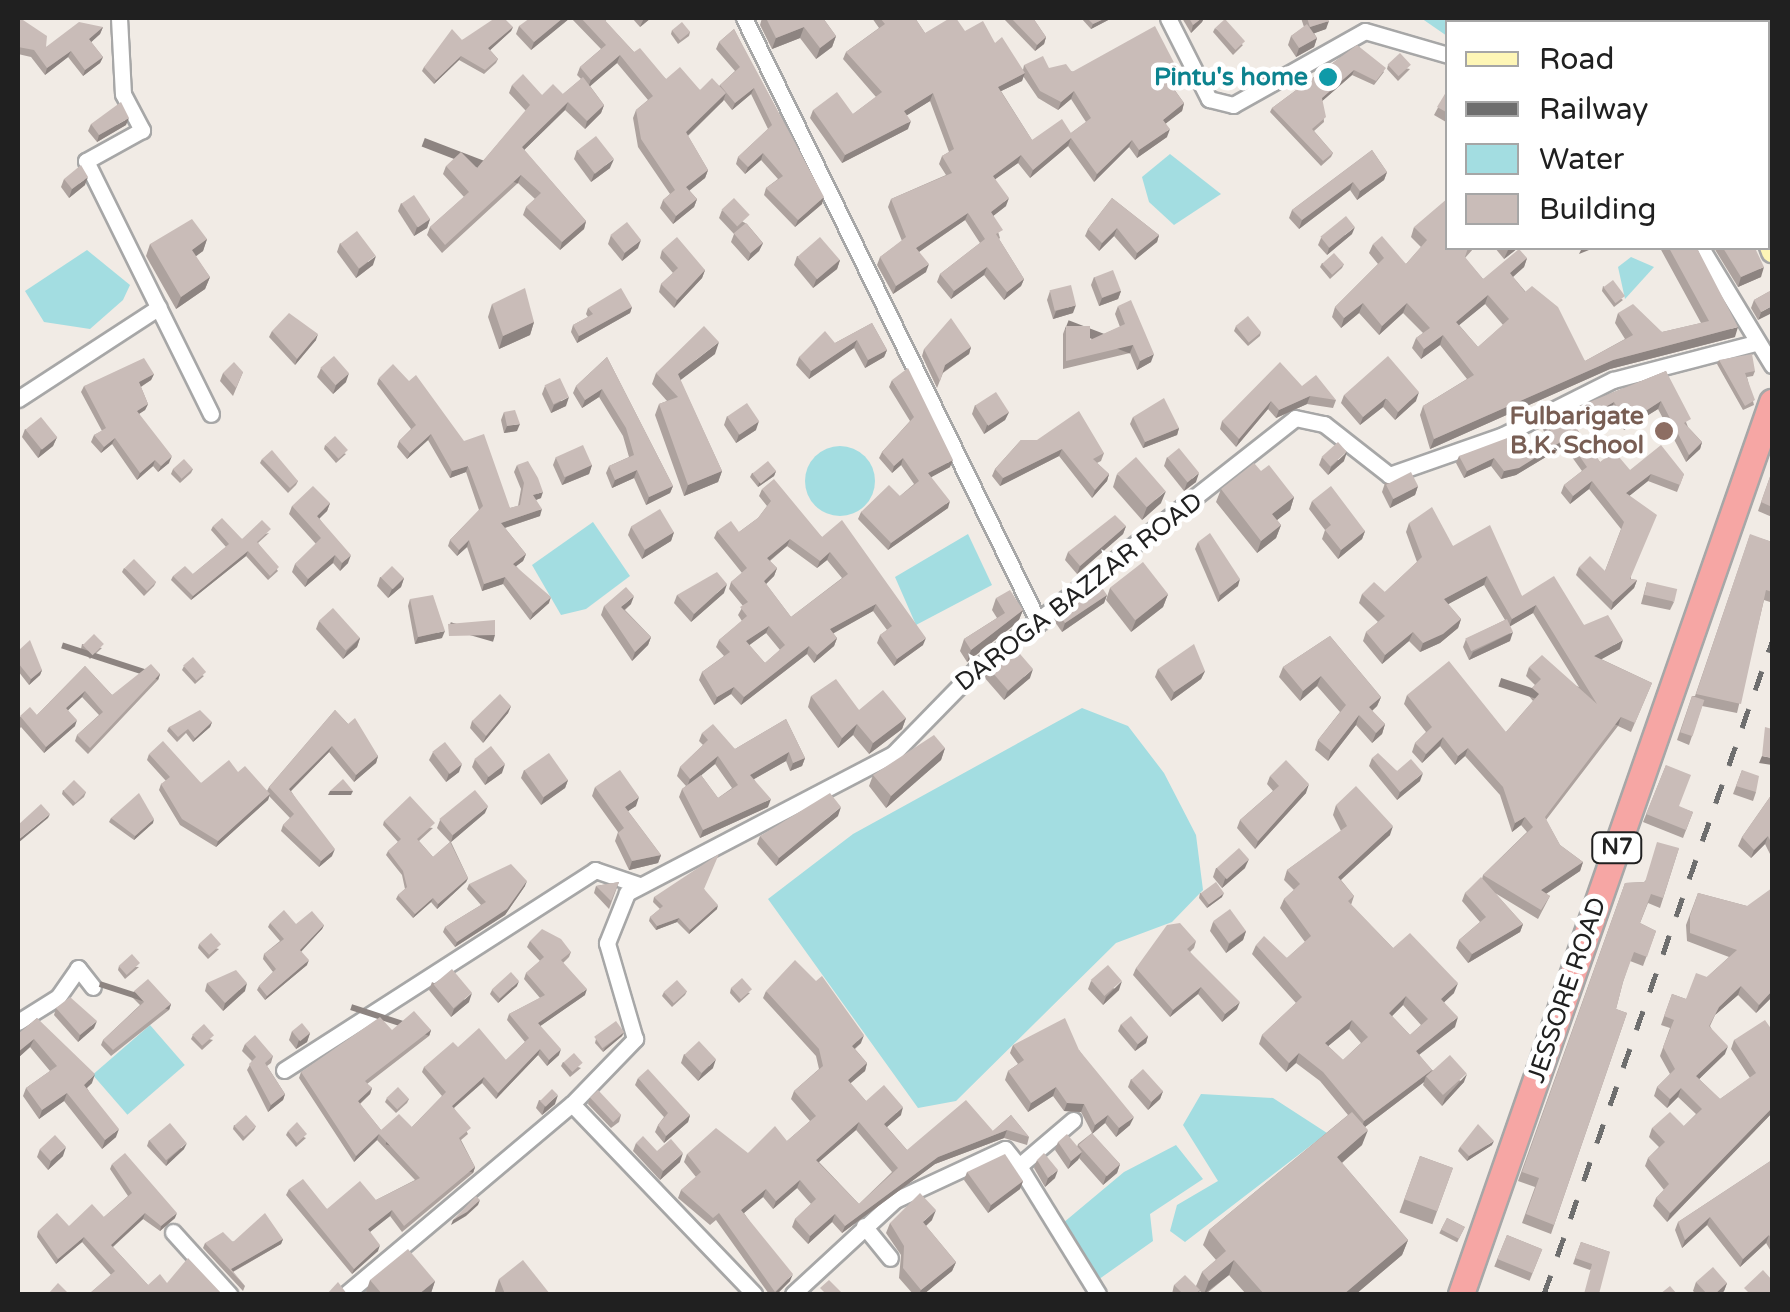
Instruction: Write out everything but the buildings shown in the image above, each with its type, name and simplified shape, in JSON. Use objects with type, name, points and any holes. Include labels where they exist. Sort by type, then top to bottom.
[{"type":"highway","name":"JESSORE ROAD","points":[[1461,1294],[1772,402]]},
{"type":"street","points":[[120,18],[123,94],[142,130],[86,161],[211,414]]},
{"type":"street","points":[[744,18],[1039,623]]},
{"type":"street","points":[[1168,18],[1210,99],[1233,105],[1365,31],[1445,55]]},
{"type":"street","points":[[1703,250],[1754,343],[1772,365]]},
{"type":"street","points":[[18,398],[158,308]]},
{"type":"street","name":"DAROGA BAZZAR ROAD","points":[[346,1294],[395,1248],[572,1104],[635,1038],[607,943],[626,893],[893,754],[974,670],[1039,623],[1295,418],[1324,424],[1390,475],[1503,436],[1613,380],[1754,343]]},
{"type":"street","points":[[284,1070],[595,870],[639,886]]},
{"type":"street","points":[[18,1022],[58,997],[78,968],[93,987]]},
{"type":"street","points":[[572,1104],[754,1294]]},
{"type":"street","points":[[1019,1166],[1073,1120]]},
{"type":"street","points":[[793,1294],[895,1200],[1005,1149],[1098,1294]]},
{"type":"street","points":[[864,1226],[890,1258]]},
{"type":"street","points":[[173,1232],[229,1294]]},
{"type":"water","points":[[1421,18],[1520,18],[1445,20],[1445,35]]},
{"type":"water","points":[[1170,154],[1221,194],[1174,225],[1149,202],[1142,177]]},
{"type":"water","points":[[87,250],[130,285],[123,300],[90,329],[44,322],[25,291]]},
{"type":"water","points":[[1631,257],[1654,267],[1625,299],[1618,267]]},
{"type":"water","points":[[840,446],[854,448],[865,456],[873,467],[873,495],[865,506],[854,514],[840,516],[826,514],[815,506],[807,495],[805,481],[807,467],[815,456],[826,448]]},
{"type":"water","points":[[593,522],[630,576],[586,609],[561,615],[532,565]]},
{"type":"water","points":[[968,534],[992,585],[916,625],[895,577]]},
{"type":"water","points":[[1082,708],[1128,726],[1164,773],[1196,835],[1203,890],[1172,922],[1116,943],[956,1101],[918,1108],[768,899],[853,834]]},
{"type":"water","points":[[150,1025],[185,1065],[127,1115],[93,1075]]},
{"type":"water","points":[[1201,1094],[1273,1098],[1327,1133],[1185,1242],[1170,1231],[1177,1205],[1218,1181],[1183,1125]]},
{"type":"water","points":[[1176,1145],[1203,1179],[1150,1214],[1153,1241],[1095,1282],[1057,1228],[1124,1172]]},
{"type":"railway","points":[[1544,1294],[1772,642]]},
{"type":"place","name":"Pintu's home","points":[[1328,77]]},
{"type":"place","name":"Fulbarigate B.K. School","points":[[1664,431]]}]
